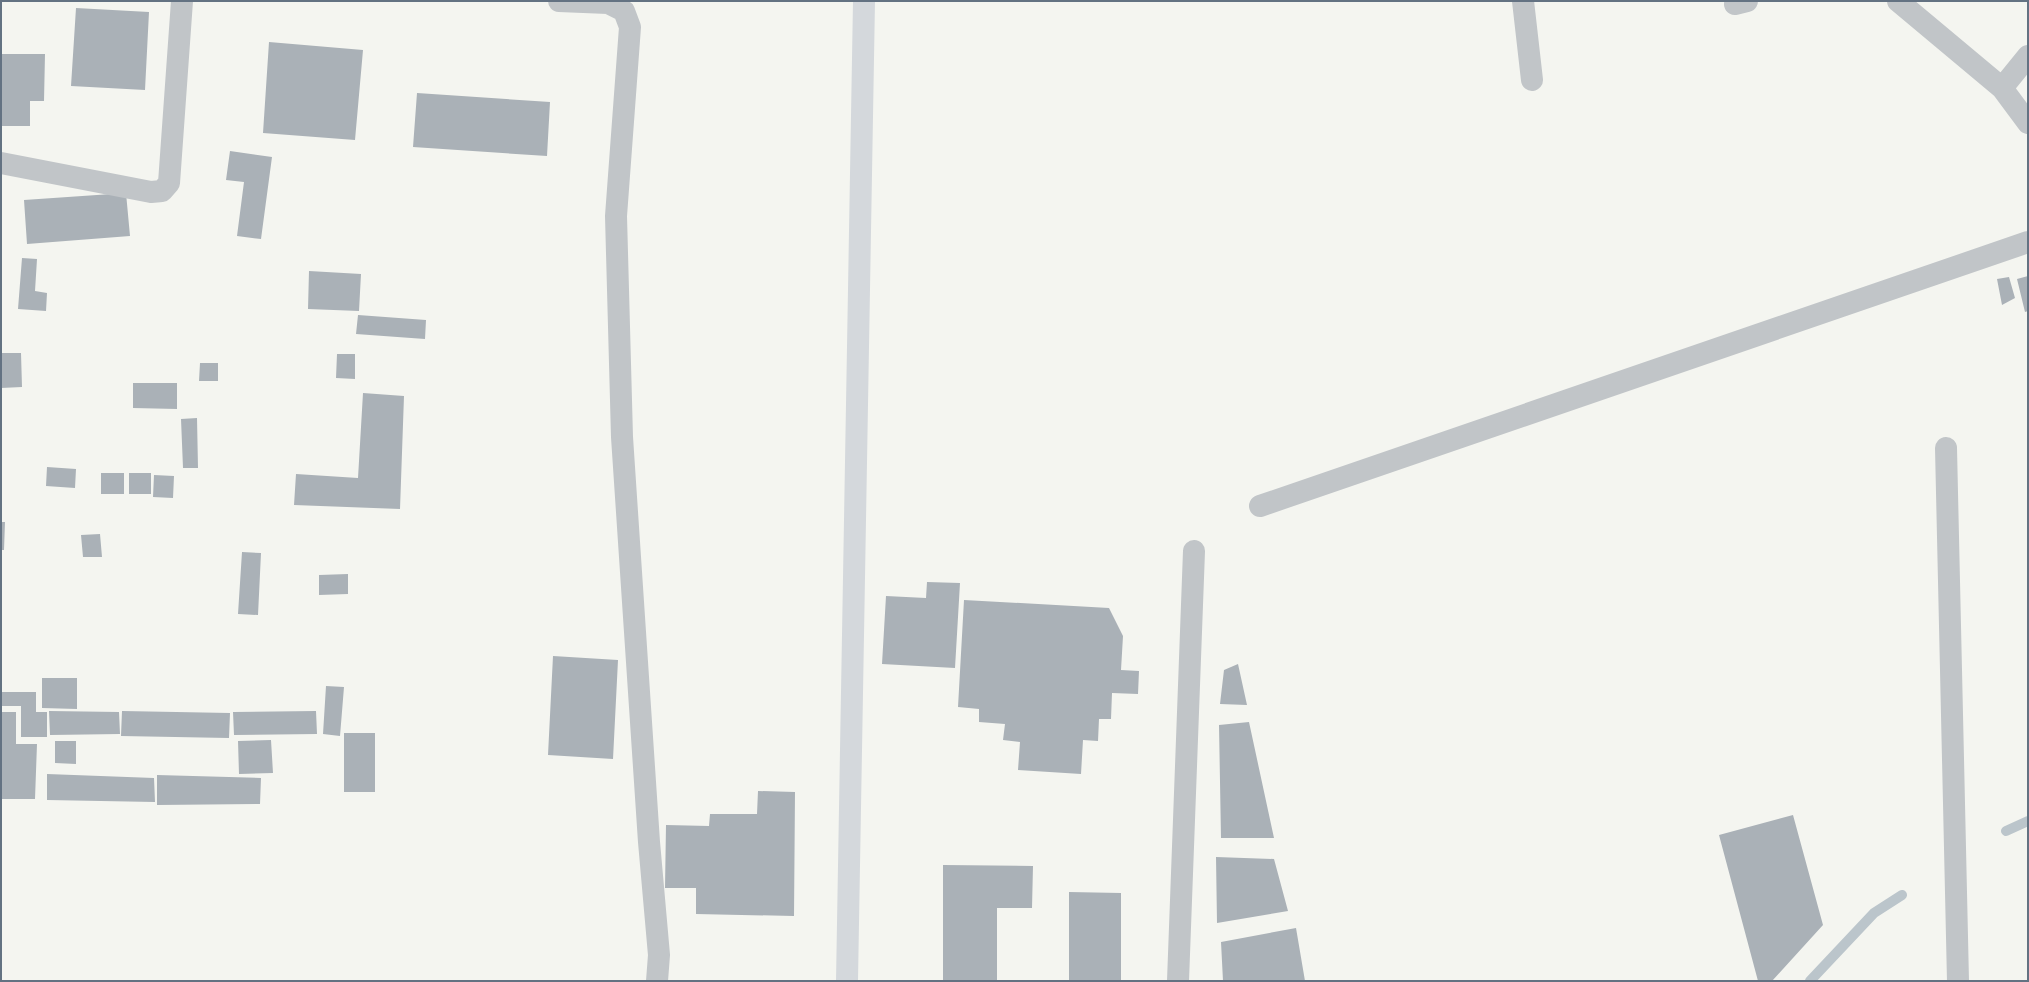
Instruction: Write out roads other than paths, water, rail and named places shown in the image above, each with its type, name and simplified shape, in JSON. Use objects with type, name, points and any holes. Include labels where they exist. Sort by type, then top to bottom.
[{"type":"street","points":[[1,164],[151,192],[162,191],[169,183],[182,1]]},
{"type":"street","points":[[559,1],[608,3],[624,11],[630,27],[616,216],[622,437],[649,842],[659,955],[657,981]]},
{"type":"street","points":[[847,981],[864,1]]},
{"type":"street","points":[[1523,1],[1532,80]]},
{"type":"street","points":[[1898,1],[2002,88],[2028,123]]},
{"type":"street","points":[[2002,88],[2028,56]]},
{"type":"street","points":[[1260,506],[2028,242]]},
{"type":"street","points":[[1946,448],[1958,981]]},
{"type":"street","points":[[1178,981],[1194,551]]},
{"type":"waterway","points":[[2006,831],[2028,821]]},
{"type":"waterway","points":[[1810,981],[1874,913],[1902,895]]}]
